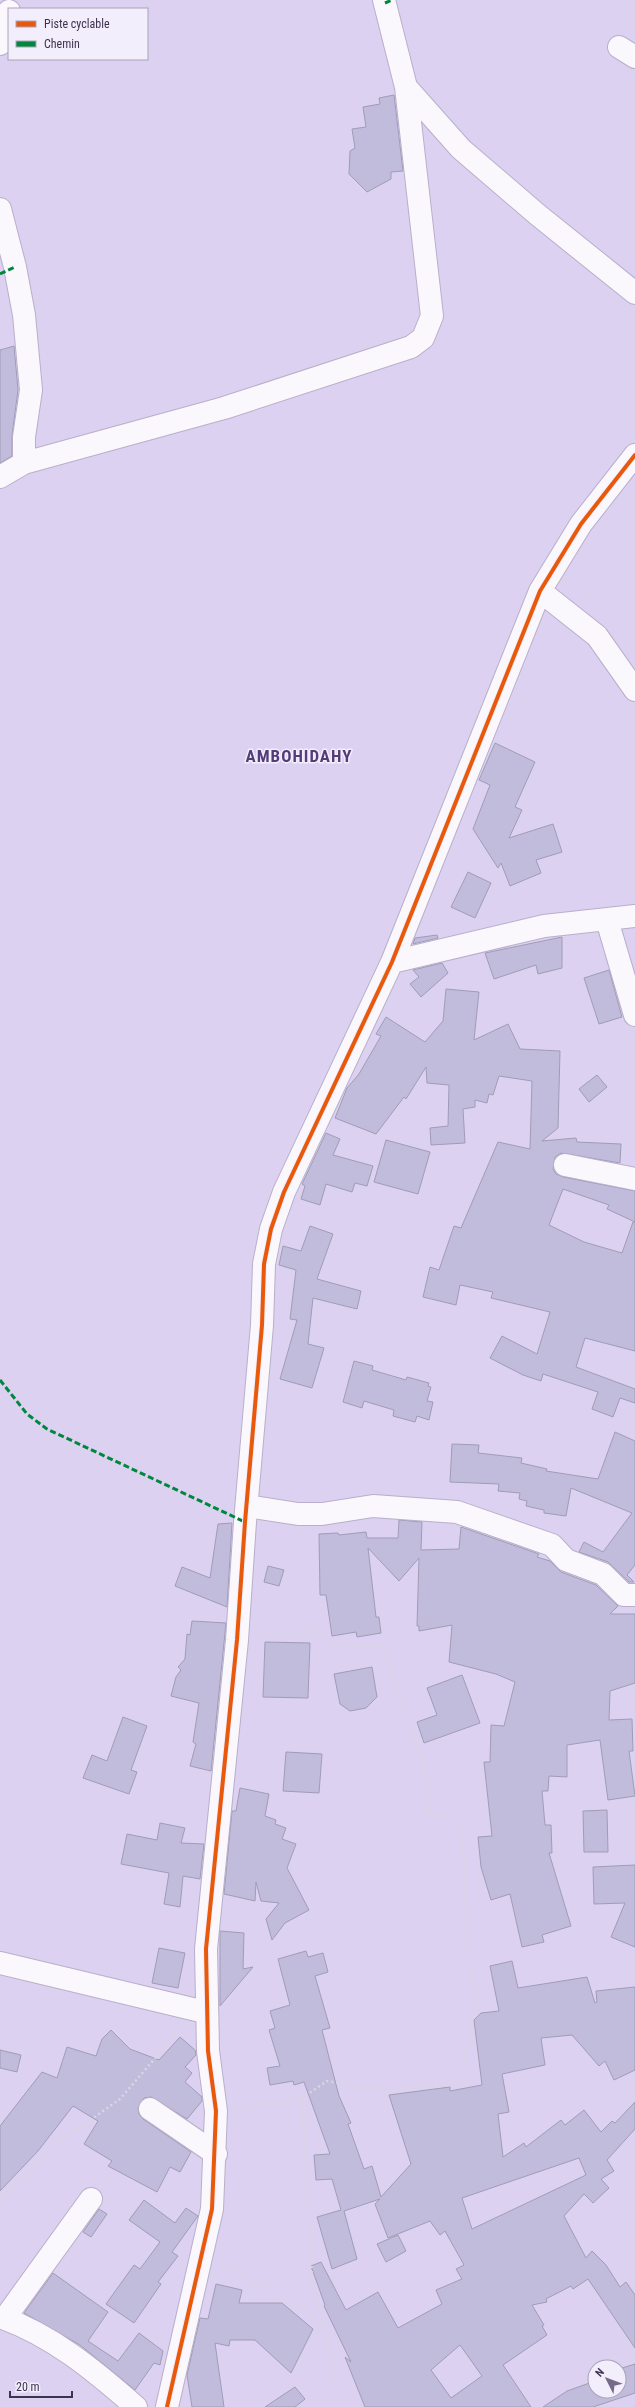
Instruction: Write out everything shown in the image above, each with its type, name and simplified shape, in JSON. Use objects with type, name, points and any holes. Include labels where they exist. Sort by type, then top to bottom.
[{"type":"street","points":[[0,476],[24,463],[224,408],[411,347],[423,338],[432,316],[406,88],[384,0]]},
{"type":"street","points":[[0,44],[8,14]]},
{"type":"street","points":[[406,88],[461,149],[538,215],[635,293]]},
{"type":"street","points":[[0,209],[15,267],[24,315],[31,390],[24,437],[24,463]]},
{"type":"street","points":[[167,2407],[212,2209],[216,2154],[216,2111],[201,2011],[237,1635],[246,1506],[261,1332],[264,1264],[271,1229],[284,1192],[392,962],[540,591],[581,524],[635,454]]},
{"type":"street","points":[[540,591],[597,636],[635,690]]},
{"type":"street","points":[[392,962],[544,926],[635,916]]},
{"type":"street","points":[[607,920],[635,1015]]},
{"type":"street","points":[[565,1165],[635,1179]]},
{"type":"street","points":[[246,1506],[298,1514],[322,1514],[373,1506],[457,1512],[552,1545],[566,1560],[603,1574],[624,1595],[635,1596]]},
{"type":"street","points":[[0,1963],[201,2011]]},
{"type":"street","points":[[150,2109],[216,2154]]},
{"type":"street","points":[[91,2199],[3,2318],[60,2346],[102,2378],[136,2407]]},
{"type":"path","points":[[216,2111],[302,2098],[326,2081],[388,2091],[471,2081],[465,2051],[472,2044],[470,2017],[480,2005],[466,1946],[469,1929],[464,1893],[466,1862],[457,1816],[430,1816],[425,1764],[384,1646],[331,1645],[315,1631],[237,1635]]},
{"type":"path","points":[[0,2199],[58,2143],[120,2098],[201,2011]]},
{"type":"path","points":[[302,2098],[312,2276],[334,2375],[354,2407]]},
{"type":"path","points":[[202,2252],[322,2323]]},
{"type":"building","points":[[394,95],[403,171],[391,172],[391,179],[367,192],[349,174],[350,151],[355,148],[352,129],[366,127],[363,107],[380,104],[379,98]]},
{"type":"building","points":[[14,346],[18,390],[12,435],[12,456],[0,463],[0,350]]},
{"type":"building","points":[[495,743],[535,762],[515,807],[522,810],[509,838],[553,824],[562,852],[536,860],[541,873],[510,886],[501,863],[498,868],[473,829],[490,785],[479,780]]},
{"type":"building","points":[[468,872],[491,883],[475,918],[451,907]]},
{"type":"building","points":[[437,935],[438,938],[413,944],[415,938]]},
{"type":"building","points":[[562,937],[562,968],[538,974],[536,965],[494,979],[485,953]]},
{"type":"building","points":[[442,963],[448,973],[421,997],[410,984],[419,977],[413,970]]},
{"type":"building","points":[[609,970],[622,1017],[599,1024],[584,978]]},
{"type":"building","points":[[446,989],[479,992],[474,1040],[508,1024],[520,1049],[560,1051],[558,1128],[542,1141],[576,1138],[577,1142],[621,1144],[620,1163],[561,1153],[555,1157],[553,1169],[556,1174],[563,1177],[635,1191],[635,1222],[635,1351],[585,1338],[576,1367],[635,1389],[635,1403],[620,1398],[613,1417],[592,1409],[598,1392],[543,1374],[541,1381],[523,1375],[490,1358],[502,1336],[537,1354],[550,1312],[491,1298],[493,1292],[460,1285],[456,1305],[423,1297],[430,1267],[439,1270],[454,1226],[461,1228],[498,1142],[530,1149],[532,1081],[499,1076],[493,1095],[489,1094],[487,1103],[475,1100],[475,1107],[463,1109],[465,1143],[431,1145],[430,1128],[448,1126],[449,1085],[427,1083],[426,1067],[406,1099],[404,1097],[376,1134],[335,1118],[347,1088],[359,1074],[381,1036],[376,1034],[386,1017],[425,1042],[443,1021]],"holes":[[[563,1189],[609,1205],[607,1209],[635,1222],[633,1222],[622,1253],[584,1242],[549,1225]]]},
{"type":"building","points":[[597,1075],[607,1087],[589,1102],[579,1089]]},
{"type":"building","points":[[326,1133],[340,1139],[333,1155],[373,1166],[367,1186],[355,1183],[352,1192],[326,1184],[320,1205],[301,1199],[305,1186],[302,1184]]},
{"type":"building","points":[[386,1140],[430,1152],[418,1194],[374,1182]]},
{"type":"building","points":[[310,1226],[333,1234],[317,1279],[361,1291],[357,1309],[313,1298],[308,1344],[324,1348],[312,1388],[280,1379],[297,1320],[290,1319],[296,1270],[279,1265],[283,1246],[301,1251]]},
{"type":"building","points":[[354,1361],[373,1366],[372,1370],[406,1380],[407,1377],[429,1383],[428,1386],[431,1387],[427,1401],[433,1402],[429,1420],[417,1416],[415,1422],[393,1416],[394,1410],[364,1401],[362,1408],[343,1402]]},
{"type":"building","points":[[615,1432],[635,1441],[635,1565],[627,1575],[634,1582],[629,1582],[608,1562],[579,1552],[584,1542],[603,1552],[632,1513],[571,1488],[566,1516],[544,1513],[544,1510],[526,1506],[527,1501],[519,1499],[520,1493],[498,1491],[499,1484],[450,1482],[452,1444],[479,1445],[478,1453],[522,1458],[521,1463],[547,1469],[546,1471],[598,1479]]},
{"type":"building","points":[[399,1520],[422,1522],[421,1550],[459,1549],[461,1527],[539,1554],[537,1557],[550,1561],[561,1572],[596,1585],[618,1606],[610,1614],[635,1614],[635,1683],[610,1691],[609,1720],[632,1719],[633,1751],[629,1751],[635,1796],[608,1800],[600,1740],[567,1745],[567,1777],[549,1776],[548,1791],[542,1791],[545,1825],[551,1825],[552,1853],[549,1853],[571,1926],[542,1935],[544,1942],[522,1947],[510,1894],[491,1900],[481,1867],[478,1837],[492,1836],[484,1762],[490,1762],[491,1725],[504,1726],[515,1682],[496,1674],[449,1662],[452,1625],[419,1631],[419,1626],[417,1626],[419,1558],[399,1581],[368,1548],[376,1617],[379,1617],[381,1633],[357,1637],[356,1632],[332,1636],[326,1595],[320,1595],[319,1534],[338,1533],[339,1535],[366,1532],[367,1538],[398,1538]]},
{"type":"building","points":[[232,1523],[227,1607],[175,1586],[182,1567],[210,1578],[218,1524]]},
{"type":"building","points":[[268,1566],[284,1570],[279,1586],[264,1582]]},
{"type":"building","points":[[192,1621],[226,1623],[211,1771],[190,1766],[196,1744],[193,1742],[199,1703],[171,1696],[176,1677],[181,1670],[178,1667],[185,1659],[187,1634],[190,1635]]},
{"type":"building","points":[[265,1642],[310,1643],[308,1698],[263,1697]]},
{"type":"building","points":[[372,1667],[377,1697],[366,1708],[350,1711],[340,1704],[334,1674]]},
{"type":"building","points":[[462,1675],[480,1723],[424,1743],[417,1722],[437,1715],[427,1688]]},
{"type":"building","points":[[123,1717],[147,1726],[131,1770],[137,1772],[129,1794],[83,1778],[92,1755],[107,1761]]},
{"type":"building","points":[[286,1752],[322,1754],[319,1793],[283,1791]]},
{"type":"building","points":[[240,1788],[269,1794],[265,1816],[276,1820],[275,1824],[286,1828],[282,1839],[296,1844],[287,1868],[309,1910],[285,1923],[272,1940],[266,1919],[279,1903],[261,1901],[256,1882],[255,1901],[224,1894],[232,1811],[236,1811]]},
{"type":"building","points":[[607,1810],[608,1852],[584,1852],[583,1811]]},
{"type":"building","points":[[160,1823],[185,1828],[181,1843],[204,1844],[200,1879],[183,1876],[180,1907],[164,1904],[169,1873],[121,1864],[127,1834],[157,1840]]},
{"type":"building","points":[[635,1865],[635,1947],[611,1937],[625,1903],[594,1904],[593,1867]]},
{"type":"building","points":[[220,1931],[244,1933],[243,1969],[253,1967],[220,2006]]},
{"type":"building","points":[[159,1948],[185,1953],[178,1988],[152,1983]]},
{"type":"building","points":[[306,1951],[308,1957],[323,1953],[328,1972],[315,1976],[330,2028],[322,2030],[339,2096],[351,2123],[348,2124],[364,2169],[372,2166],[381,2197],[411,2164],[389,2095],[450,2087],[450,2091],[482,2085],[474,2020],[481,2013],[499,2011],[490,1966],[512,1961],[518,1988],[587,1977],[595,2003],[597,2002],[596,1991],[635,1987],[635,2070],[614,2080],[605,2061],[599,2066],[572,2035],[541,2038],[545,2065],[502,2074],[509,2112],[498,2114],[503,2157],[524,2143],[526,2147],[561,2120],[565,2125],[584,2110],[601,2132],[612,2121],[615,2123],[635,2102],[635,2129],[607,2160],[614,2171],[601,2179],[609,2188],[593,2203],[584,2194],[564,2216],[586,2258],[592,2251],[606,2265],[620,2287],[626,2282],[635,2295],[635,2348],[588,2279],[573,2289],[571,2286],[546,2299],[547,2302],[532,2305],[544,2325],[542,2326],[547,2335],[503,2365],[531,2407],[365,2407],[345,2357],[351,2362],[324,2306],[325,2305],[311,2266],[321,2262],[346,2310],[378,2292],[398,2328],[442,2304],[436,2290],[462,2279],[456,2269],[464,2265],[445,2231],[440,2235],[430,2221],[388,2238],[375,2204],[380,2199],[344,2211],[357,2259],[332,2269],[317,2217],[341,2210],[332,2179],[316,2180],[314,2155],[330,2154],[304,2082],[294,2085],[293,2081],[270,2085],[267,2068],[280,2066],[269,2030],[275,2028],[270,2011],[290,2005],[278,1959]],"holes":[[[579,2158],[586,2175],[472,2229],[462,2198]],[[460,2345],[482,2376],[451,2398],[431,2370]]]},
{"type":"building","points":[[111,2030],[130,2049],[159,2060],[180,2037],[195,2050],[196,2055],[185,2067],[192,2073],[185,2082],[202,2097],[202,2101],[187,2119],[151,2097],[144,2098],[138,2108],[139,2114],[143,2119],[191,2152],[180,2172],[170,2167],[157,2192],[108,2166],[112,2161],[84,2144],[98,2121],[73,2106],[38,2151],[0,2191],[0,2126],[42,2072],[57,2078],[67,2047],[96,2056],[102,2039]]},
{"type":"building","points":[[0,2050],[21,2055],[17,2072],[0,2068]]},
{"type":"building","points":[[144,2200],[175,2223],[186,2208],[198,2216],[172,2252],[178,2256],[158,2282],[161,2284],[134,2323],[106,2304],[134,2265],[140,2269],[160,2242],[129,2220]]},
{"type":"building","points":[[99,2209],[107,2214],[91,2237],[83,2232]]},
{"type":"building","points":[[398,2235],[406,2251],[386,2262],[377,2244]]},
{"type":"building","points":[[53,2273],[108,2312],[88,2341],[118,2361],[139,2333],[163,2351],[160,2365],[154,2363],[135,2390],[80,2345],[24,2313]]},
{"type":"building","points":[[216,2284],[242,2290],[239,2303],[282,2303],[313,2329],[291,2373],[255,2340],[230,2340],[229,2346],[215,2343],[224,2407],[192,2407],[187,2375],[200,2318],[208,2319]]},
{"type":"building","points":[[635,2364],[635,2393],[627,2396],[627,2366]]},
{"type":"building","points":[[587,2384],[587,2399],[617,2399],[593,2407],[543,2407],[567,2391]]},
{"type":"building","points":[[295,2387],[305,2399],[295,2407],[265,2407]]},
{"type":"marked path","points":[[385,3],[392,0]]},
{"type":"marked path","points":[[0,274],[15,267]]},
{"type":"marked path","points":[[0,1380],[27,1414],[47,1429],[245,1522]]},
{"type":"cycle path","points":[[167,2407],[212,2209],[216,2111],[208,2051],[206,1949],[237,1640],[245,1522],[262,1325],[264,1264],[271,1229],[284,1192],[392,962],[540,591],[581,524],[635,455]]},
{"type":"district","name":"AMBOHIDAHY","points":[[299,756]]}]
